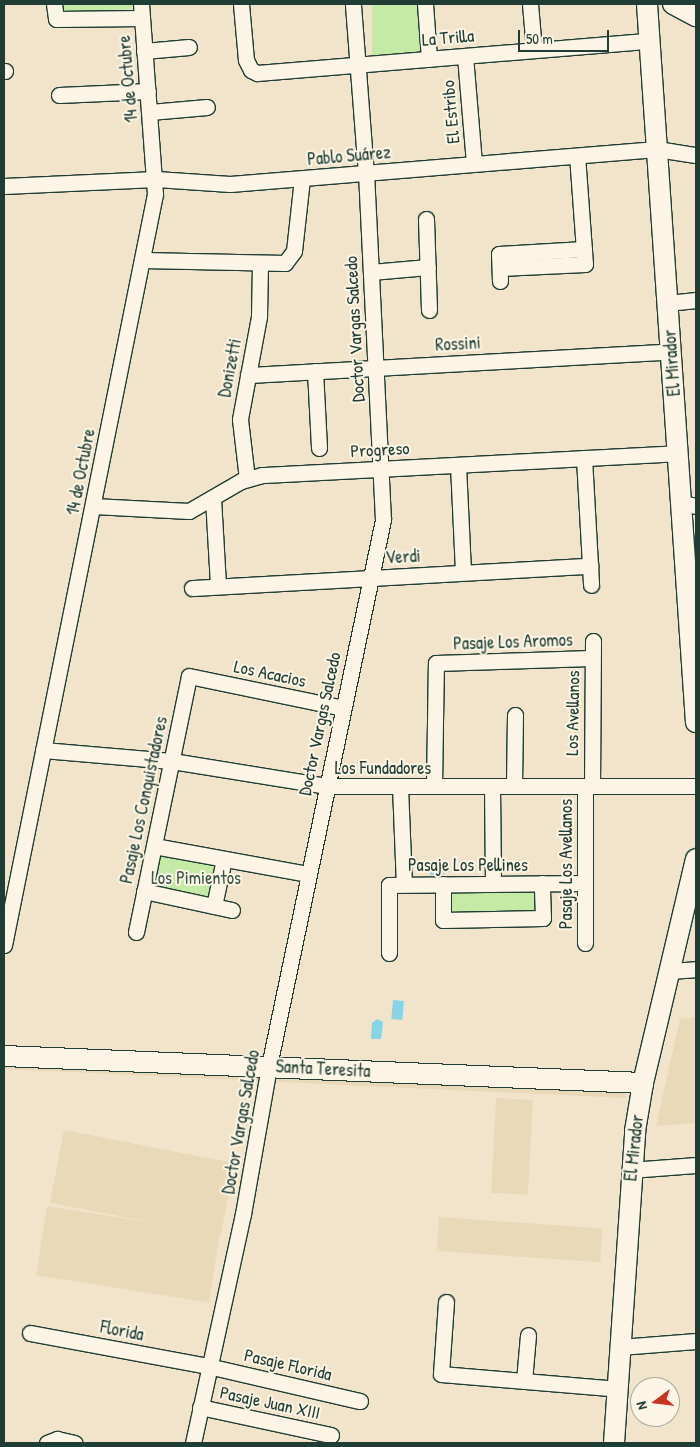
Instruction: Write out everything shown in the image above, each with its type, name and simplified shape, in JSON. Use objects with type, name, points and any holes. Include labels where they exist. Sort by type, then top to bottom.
[{"type":"main road","name":"El Mirador","points":[[647,4],[678,453],[689,504],[696,722]]},
{"type":"main road","points":[[673,4],[696,16]]},
{"type":"main road","name":"El Mirador","points":[[614,1443],[631,1170],[643,1083],[670,971],[694,885],[696,858]]},
{"type":"main road","name":"Santa Teresita","points":[[4,1056],[643,1083]]},
{"type":"street","points":[[54,4],[56,20],[141,11]]},
{"type":"street","name":"La Trilla","points":[[241,4],[246,60],[251,70],[261,73],[649,41]]},
{"type":"street","name":"Doctor Vargas Salcedo","points":[[193,1443],[208,1366],[243,1214],[269,1066],[326,786],[384,520],[366,174],[354,4]]},
{"type":"street","points":[[425,4],[430,59]]},
{"type":"street","points":[[530,4],[534,50]]},
{"type":"street","name":"14 de Octubre","points":[[4,945],[142,260],[156,179],[141,11]]},
{"type":"street","points":[[144,51],[189,47]]},
{"type":"street","name":"El Estribo","points":[[464,56],[474,164]]},
{"type":"street","points":[[58,95],[148,91]]},
{"type":"street","points":[[150,112],[207,107]]},
{"type":"street","name":"Pablo Suárez","points":[[4,186],[156,179],[230,184],[657,149],[696,155]]},
{"type":"street","points":[[500,268],[585,257],[577,156]]},
{"type":"street","points":[[142,260],[280,265],[292,256],[302,179]]},
{"type":"street","points":[[426,219],[429,310]]},
{"type":"street","name":"Donizetti","points":[[247,478],[240,419],[260,305],[260,264]]},
{"type":"street","points":[[371,272],[428,267]]},
{"type":"street","points":[[668,303],[696,300]]},
{"type":"street","name":"Rossini","points":[[248,375],[671,351]]},
{"type":"street","points":[[315,371],[319,448]]},
{"type":"street","name":"Progreso","points":[[93,506],[183,512],[213,498],[247,478],[678,453]]},
{"type":"street","points":[[584,458],[591,585]]},
{"type":"street","points":[[458,465],[463,572]]},
{"type":"street","points":[[213,498],[218,586]]},
{"type":"street","name":"Verdi","points":[[192,588],[590,566]]},
{"type":"street","name":"Los Avellanos","points":[[588,786],[593,641]]},
{"type":"street","name":"Pasaje Los Aromos","points":[[434,786],[436,663],[592,658]]},
{"type":"street","name":"Los Acacios","points":[[189,676],[343,708]]},
{"type":"street","name":"Pasaje Los Conquistadores","points":[[136,932],[189,676]]},
{"type":"street","points":[[514,715],[514,786]]},
{"type":"street","name":"Los Fundadores","points":[[43,750],[172,761],[326,786],[696,786]]},
{"type":"street","points":[[400,786],[404,884]]},
{"type":"street","points":[[492,786],[492,884]]},
{"type":"street","name":"Pasaje Los Avellanos","points":[[585,943],[588,786]]},
{"type":"street","points":[[154,846],[308,874]]},
{"type":"street","points":[[214,906],[224,859]]},
{"type":"street","points":[[443,884],[443,920],[543,918],[542,883]]},
{"type":"street","name":"Pasaje Los Pellines","points":[[389,953],[389,885],[585,883]]},
{"type":"street","points":[[144,891],[232,910]]},
{"type":"street","points":[[670,971],[696,969]]},
{"type":"street","points":[[631,1170],[696,1164]]},
{"type":"street","points":[[446,1302],[441,1374],[618,1389]]},
{"type":"street","name":"Florida","points":[[30,1333],[208,1366]]},
{"type":"street","points":[[524,1381],[528,1335]]},
{"type":"street","points":[[620,1347],[696,1341]]},
{"type":"street","name":"Pasaje Florida","points":[[208,1366],[360,1401]]},
{"type":"street","name":"Pasaje Juan XIII","points":[[200,1407],[331,1435]]},
{"type":"street","points":[[47,1443],[57,1440],[75,1443]]},
{"type":"shaded area","points":[[696,1017],[696,1123],[656,1126],[680,1019]]},
{"type":"shaded area","points":[[4,1047],[260,1056],[632,1073],[625,1098],[4,1069]]},
{"type":"shaded area","points":[[496,1098],[533,1100],[528,1195],[491,1193]]},
{"type":"shaded area","points":[[64,1130],[235,1163],[221,1236],[50,1203]]},
{"type":"shaded area","points":[[47,1206],[220,1233],[209,1303],[36,1275]]},
{"type":"shaded area","points":[[439,1217],[603,1228],[600,1262],[437,1251]]},
{"type":"green space","points":[[59,4],[134,4],[134,9],[60,13]]},
{"type":"green space","points":[[372,4],[421,4],[421,56],[372,56]]},
{"type":"green space","name":"Los Pimientos","points":[[159,852],[221,863],[215,898],[153,887]]},
{"type":"green space","points":[[444,884],[542,884],[542,918],[444,918]]},
{"type":"water","points":[[431,868],[445,868],[445,874],[430,875]]},
{"type":"water","points":[[393,1000],[404,1001],[402,1020],[391,1019]]},
{"type":"water","points":[[377,1019],[383,1022],[381,1039],[371,1039],[372,1023]]}]
